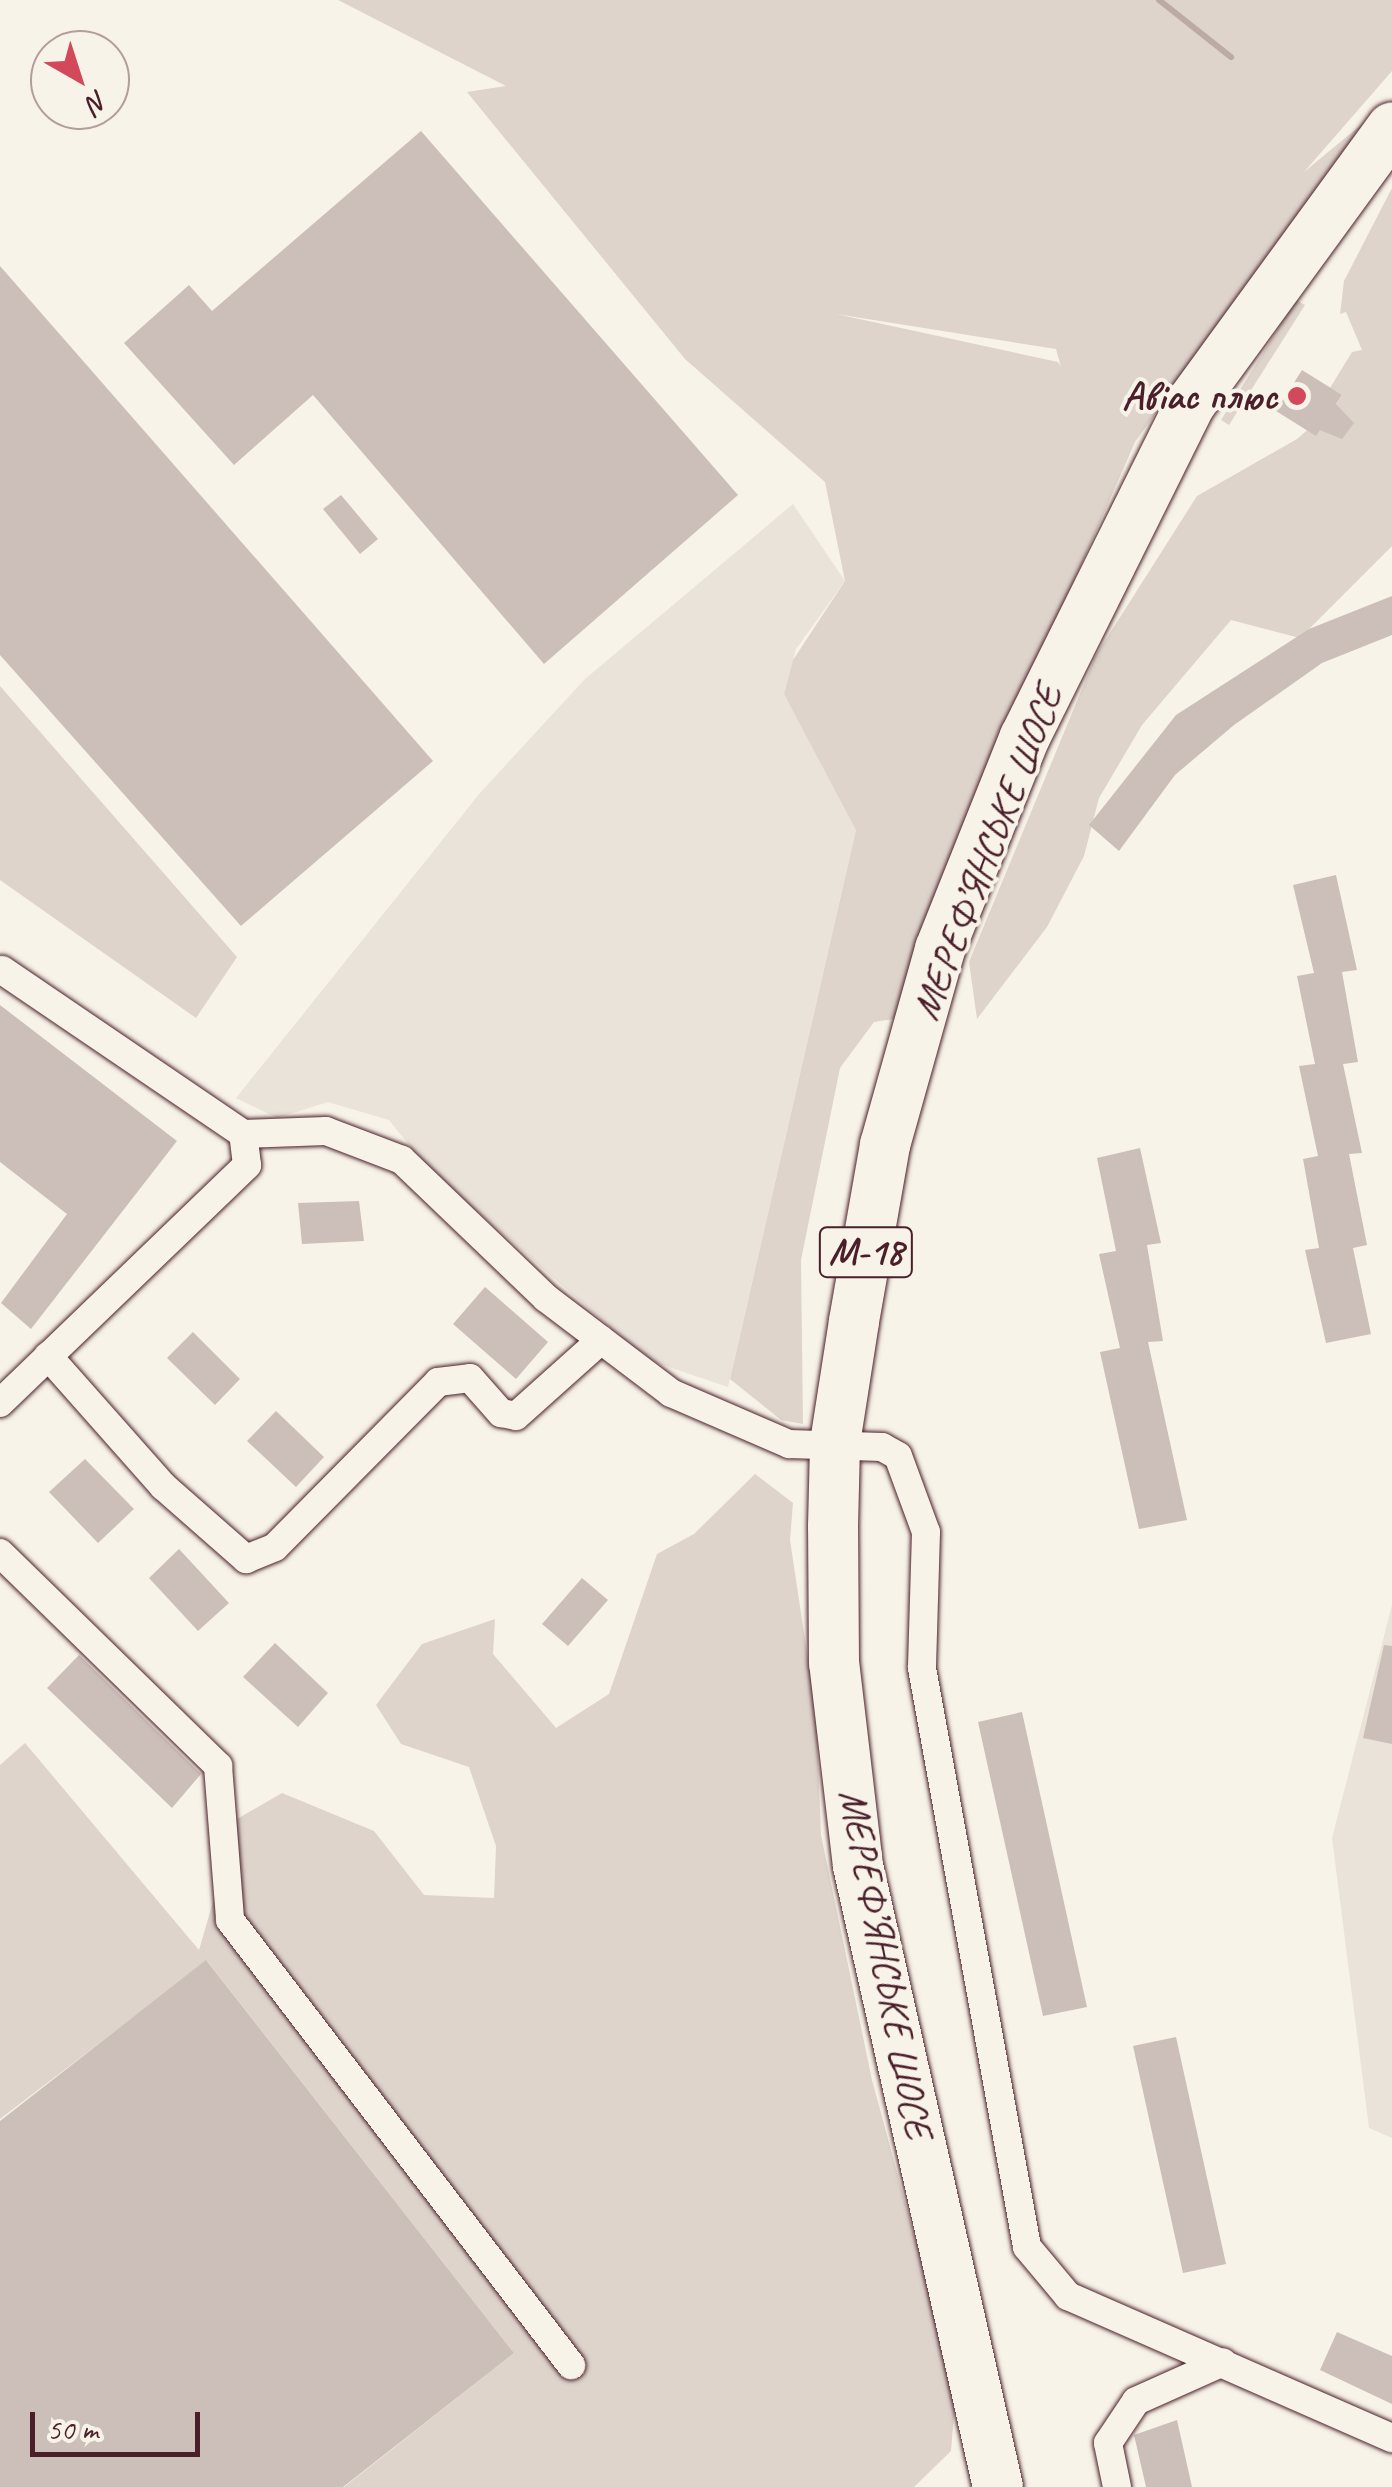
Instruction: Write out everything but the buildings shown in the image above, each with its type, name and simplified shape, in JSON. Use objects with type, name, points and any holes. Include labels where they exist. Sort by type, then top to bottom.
[{"type":"highway","name":"МЕРЕФ’ЯНСЬКЕ ШОСЕ","points":[[998,2487],[858,1866],[834,1663],[835,1443],[885,1145],[940,949],[1024,737],[1191,403],[1392,128]]},
{"type":"street","points":[[2,970],[243,1134],[326,1131],[402,1160],[602,1340],[671,1393],[789,1444],[835,1443],[898,1456],[918,1497],[927,1564],[922,1668],[1013,2192],[1028,2247],[1068,2296],[1392,2438]]},
{"type":"street","points":[[0,1403],[247,1164],[243,1134]]},
{"type":"street","points":[[48,1356],[163,1486],[246,1559],[274,1546],[438,1382],[470,1378],[501,1412],[516,1416],[602,1340]]},
{"type":"street","points":[[0,1553],[218,1766],[230,1920],[571,2366]]},
{"type":"street","points":[[1117,2487],[1108,2443],[1136,2402],[1223,2362]]},
{"type":"shaded area","points":[[338,0],[1392,0],[1392,71],[1304,172],[1368,119],[1135,442],[1013,721],[907,1017],[874,1022],[840,1068],[801,1260],[803,1424],[781,1420],[730,1379],[856,830],[784,694],[793,660],[845,581],[825,482],[685,359],[467,92],[506,86]],"holes":[[[836,314],[1056,349],[1061,367],[1058,362]]]},
{"type":"shaded area","points":[[1392,188],[1392,546],[1300,638],[1231,620],[1142,725],[1099,798],[1084,856],[1047,927],[977,1019],[969,962],[1096,655],[1197,496],[1297,439],[1342,395],[1330,388],[1352,352],[1362,350],[1346,312],[1340,314],[1344,281]]},
{"type":"shaded area","points":[[1296,300],[1305,305],[1229,425],[1221,420]]},
{"type":"shaded area","points":[[793,504],[845,581],[796,649],[784,694],[858,821],[728,1387],[648,1360],[429,1170],[389,1120],[328,1102],[277,1118],[236,1098],[480,793],[585,679]]},
{"type":"shaded area","points":[[0,686],[237,957],[196,1018],[0,880]]},
{"type":"shaded area","points":[[755,1474],[793,1503],[790,1540],[816,1713],[821,1835],[872,2080],[956,2390],[951,2451],[914,2487],[344,2487],[514,2353],[207,1961],[0,2119],[0,1765],[25,1743],[199,1950],[237,1819],[282,1793],[374,1831],[424,1895],[494,1898],[496,1846],[469,1767],[401,1744],[376,1705],[422,1644],[495,1619],[493,1654],[556,1728],[609,1694],[657,1554],[694,1534]]},
{"type":"shaded area","points":[[1392,1605],[1392,2138],[1369,2128],[1332,1838]]},
{"type":"waterway","points":[[1159,0],[1231,57]]},
{"type":"place","name":"Авіас плюс","points":[[1297,396]]}]
